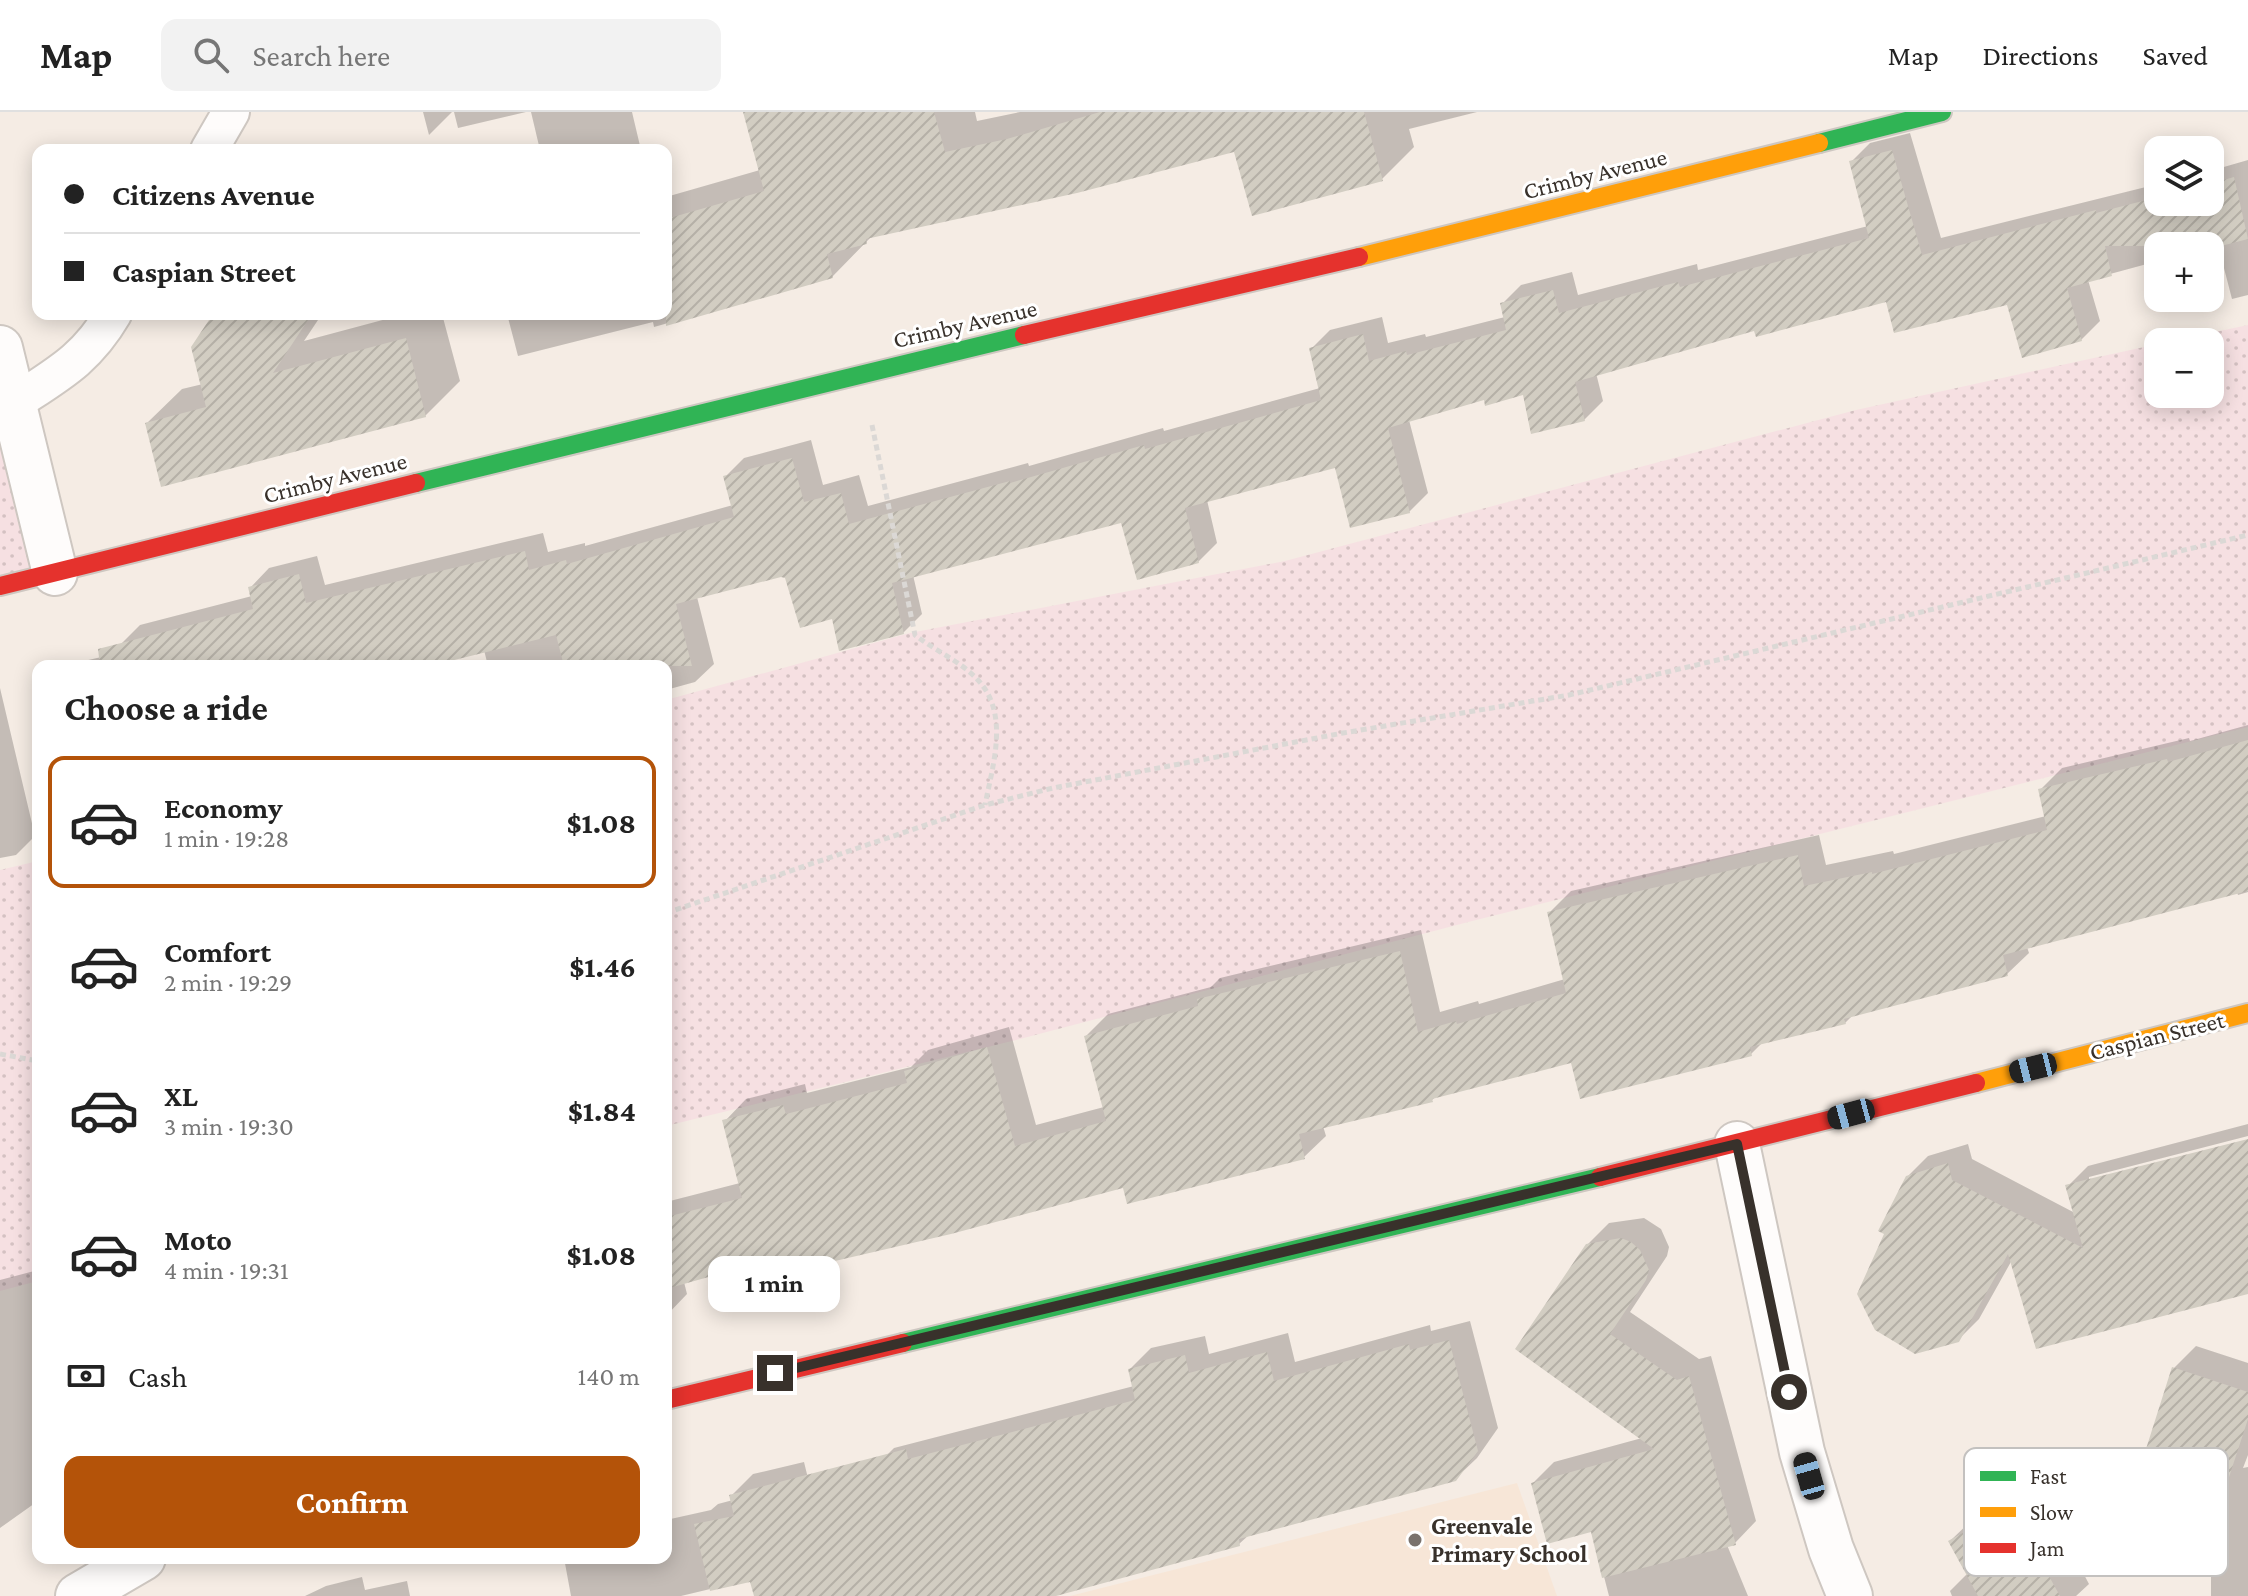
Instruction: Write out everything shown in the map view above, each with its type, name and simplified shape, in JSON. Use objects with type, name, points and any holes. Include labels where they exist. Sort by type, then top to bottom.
[{"type":"street","name":"Crimby Avenue","points":[[0,586],[860,373],[1405,246],[1942,112]]},
{"type":"street","points":[[0,348],[55,573]]},
{"type":"street","name":"Caspian Street","points":[[672,1399],[1737,1144],[2248,1013]]},
{"type":"street","points":[[1737,1144],[1802,1452],[1831,1549],[1850,1596]]},
{"type":"street","points":[[78,1596],[133,1564]]},
{"type":"lane","points":[[212,144],[231,112]]},
{"type":"lane","points":[[14,403],[76,362],[93,346],[109,320]]},
{"type":"path","points":[[860,373],[915,635],[977,679],[990,699],[997,719],[995,754],[985,805]]},
{"type":"path","points":[[672,911],[985,805],[1128,773],[1569,695],[2248,535]]},
{"type":"path","points":[[0,1054],[32,1060]]},
{"type":"shaded area","points":[[2248,325],[2248,727],[672,1125],[672,698],[910,633],[1285,561],[1856,410],[2144,347],[2144,408],[2224,408],[2224,330]]},
{"type":"shaded area","points":[[0,365],[54,574],[0,588]]},
{"type":"shaded area","points":[[32,862],[32,1283],[0,1291],[0,870]]},
{"type":"shaded area","name":"Greenvale Primary School","points":[[1517,1483],[1557,1596],[1070,1596]]},
{"type":"building","points":[[743,112],[934,112],[945,152],[1007,139],[1100,112],[1364,112],[1383,181],[1252,216],[1234,152],[1077,193],[866,239],[867,244],[827,254],[833,278],[666,326],[666,320],[672,320],[672,217],[764,191]]},
{"type":"building","points":[[1892,150],[1922,255],[2144,201],[2144,216],[2224,216],[2224,180],[2234,177],[2248,239],[2224,245],[2224,232],[2144,232],[2144,246],[2105,246],[2112,276],[2067,288],[2082,341],[2022,358],[2007,305],[1894,333],[1886,302],[1756,337],[1754,331],[1575,382],[1585,421],[1531,434],[1523,395],[1485,406],[1484,400],[1388,428],[1410,513],[1350,528],[1335,468],[1185,508],[1199,563],[1137,580],[1121,523],[892,583],[904,634],[839,651],[832,619],[800,628],[785,578],[781,577],[676,604],[692,666],[672,666],[672,660],[562,660],[556,635],[454,660],[99,660],[98,649],[253,609],[248,587],[299,574],[306,603],[525,551],[529,570],[566,560],[567,564],[734,517],[723,476],[792,458],[804,502],[841,493],[849,524],[1144,445],[1145,449],[1321,400],[1309,348],[1363,334],[1369,361],[1406,351],[1407,355],[1506,330],[1500,303],[1553,290],[1559,313],[1678,282],[1680,287],[1869,238],[1849,161]]},
{"type":"building","points":[[209,320],[308,320],[273,373],[406,338],[426,417],[161,487],[145,423],[206,407],[191,347]]},
{"type":"building","points":[[2248,740],[2248,891],[2003,955],[2008,976],[1844,1019],[1846,1024],[1750,1047],[1752,1056],[1580,1099],[1571,1063],[1432,1099],[1433,1102],[1299,1134],[1305,1159],[1127,1204],[1123,1188],[951,1234],[762,1278],[758,1263],[672,1287],[672,1216],[742,1198],[722,1120],[783,1105],[786,1114],[907,1083],[904,1071],[987,1047],[1015,1146],[1106,1121],[1084,1036],[1198,1006],[1197,999],[1400,951],[1418,1032],[1456,1021],[1457,1024],[1566,993],[1547,912],[1798,855],[1804,886],[1872,874],[2047,830],[2038,789],[2167,759],[2168,762]]},
{"type":"building","points":[[2248,1139],[2248,1294],[2036,1349],[2008,1254],[1959,1342],[1915,1354],[1875,1330],[1857,1294],[1884,1234],[1878,1231],[1906,1176],[1948,1163],[1952,1180],[2083,1248],[2065,1185]]},
{"type":"building","points":[[1621,1238],[1640,1250],[1649,1270],[1646,1280],[1610,1334],[1677,1380],[1689,1376],[1736,1545],[1602,1578],[1591,1532],[1547,1544],[1531,1483],[1654,1449],[1515,1349],[1586,1244]]},
{"type":"building","points":[[1449,1340],[1478,1451],[1456,1481],[1239,1539],[1240,1546],[1056,1596],[754,1596],[750,1582],[710,1591],[694,1524],[734,1516],[729,1495],[906,1449],[908,1459],[1135,1400],[1128,1369],[1185,1355],[1189,1373],[1267,1352],[1274,1381],[1409,1344],[1410,1350]]},
{"type":"building","points":[[2172,1367],[2248,1392],[2248,1419],[2228,1480],[2228,1448],[2146,1448]]},
{"type":"building","points":[[1964,1532],[1964,1570],[1948,1541]]},
{"type":"building","points":[[1967,1576],[2049,1576],[2060,1596],[1978,1596]]},
{"type":"traffic: fast","points":[[1819,143],[1942,112]]},
{"type":"traffic: fast","points":[[416,483],[1024,335]]},
{"type":"traffic: fast","points":[[903,1343],[1600,1177]]},
{"type":"traffic: slow","points":[[1359,257],[1819,143]]},
{"type":"traffic: slow","points":[[1976,1083],[2248,1013]]},
{"type":"traffic: jam","points":[[1024,335],[1359,257]]},
{"type":"traffic: jam","points":[[0,586],[416,483]]},
{"type":"traffic: jam","points":[[1600,1177],[1976,1083]]},
{"type":"traffic: jam","points":[[672,1399],[903,1343]]},
{"type":"place","name":"Greenvale Primary School","points":[[1415,1540]]},
{"type":"route","points":[[775,1373],[1737,1144],[1789,1392]]}]
